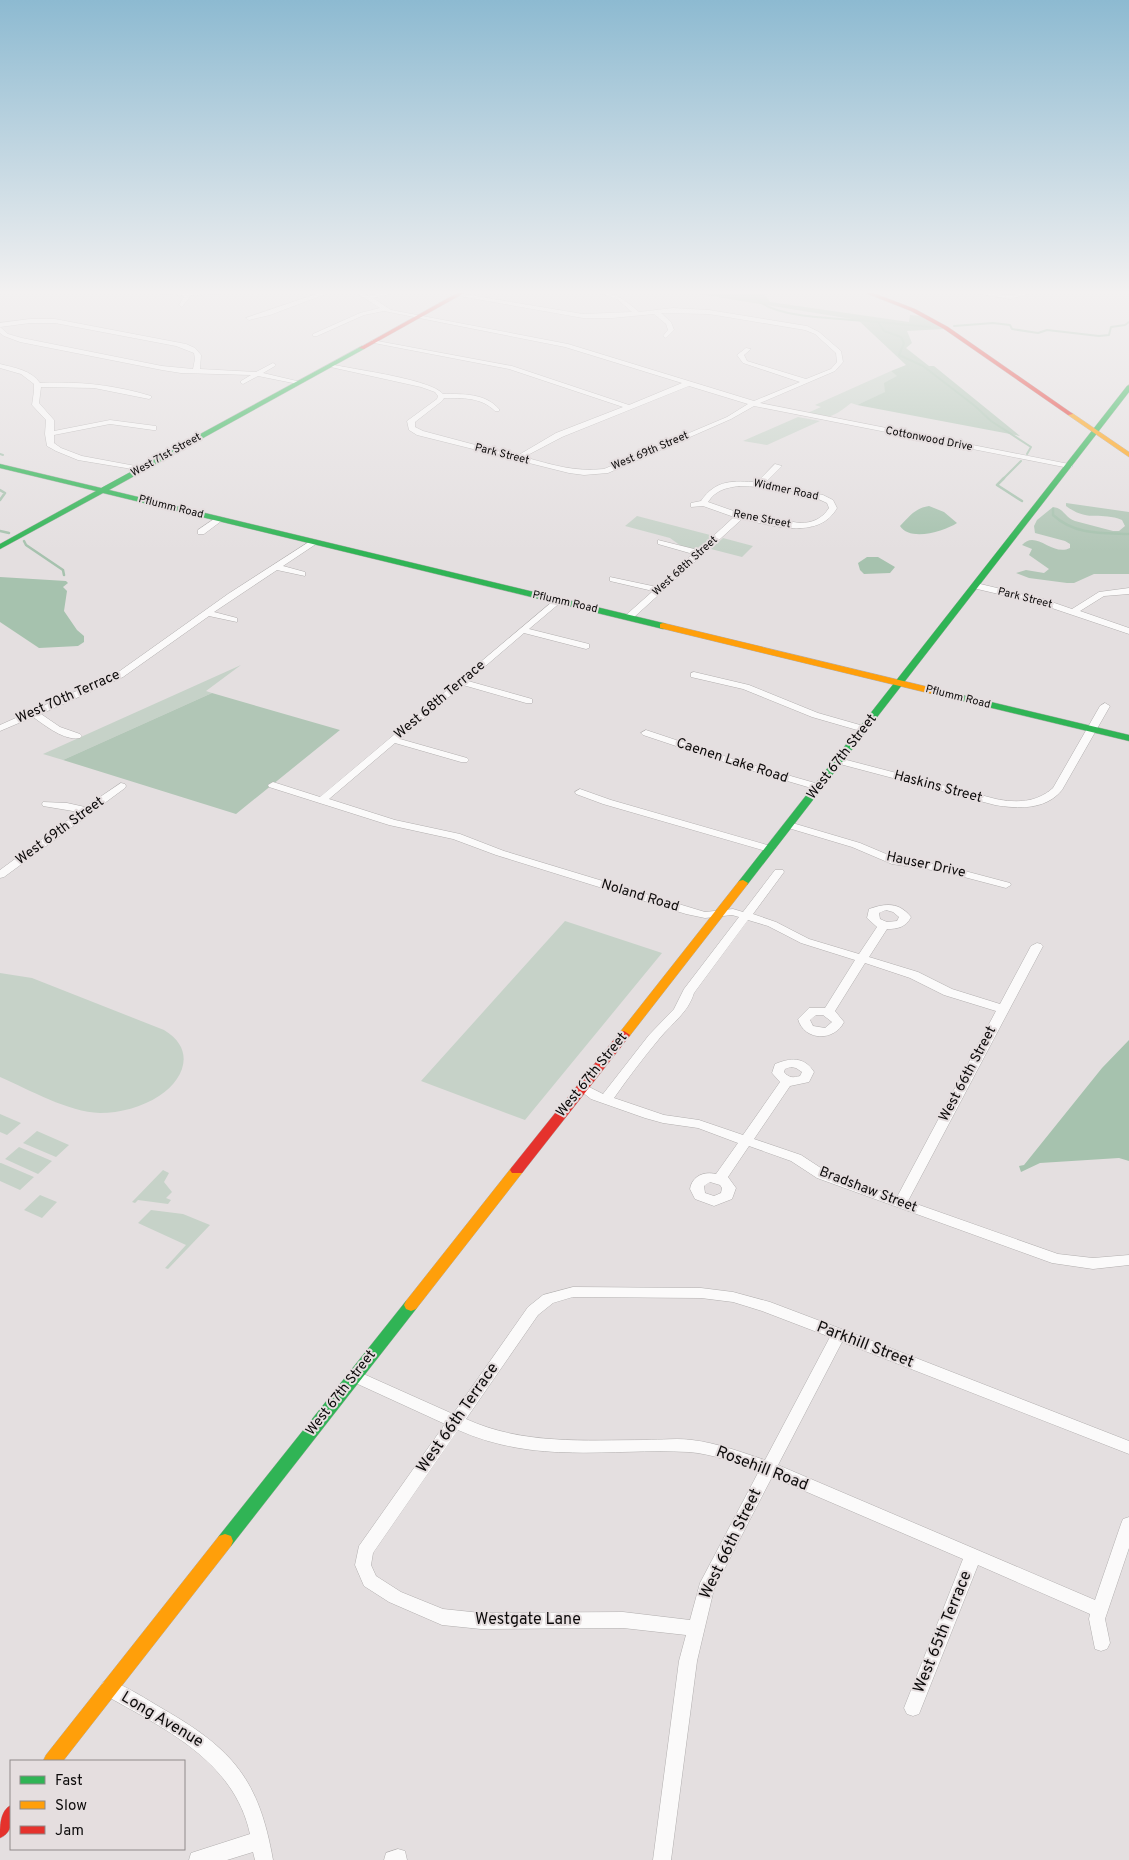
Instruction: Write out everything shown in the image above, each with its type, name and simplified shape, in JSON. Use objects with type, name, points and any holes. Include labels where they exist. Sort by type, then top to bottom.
[{"type":"street","points":[[33,379],[37,385],[35,404],[50,420],[50,444],[56,449],[95,460],[141,469]]},
{"type":"street","points":[[243,382],[249,379]]},
{"type":"street","points":[[282,379],[298,382]]},
{"type":"street","name":"West 71st Street","points":[[0,547],[304,379]]},
{"type":"street","points":[[396,379],[423,384],[435,390],[441,396],[480,399],[491,403],[497,410]]},
{"type":"street","points":[[545,379],[629,407]]},
{"type":"street","name":"Cottonwood Drive","points":[[671,379],[753,405],[798,415],[1069,466]]},
{"type":"street","points":[[798,379],[808,382]]},
{"type":"street","name":"West 69th Street","points":[[584,473],[605,471],[815,379]]},
{"type":"street","points":[[1019,379],[1129,455]]},
{"type":"street","points":[[37,385],[76,384],[149,397]]},
{"type":"street","points":[[518,458],[559,435],[687,384]]},
{"type":"street","name":"West 67th Street","points":[[53,1760],[544,1134],[583,1088],[720,914],[1127,392]]},
{"type":"street","name":"Park Street","points":[[441,396],[436,403],[411,421],[410,426],[420,433],[568,471],[584,473]]},
{"type":"street","points":[[50,434],[110,422],[153,428]]},
{"type":"street","name":"Pflumm Road","points":[[0,466],[1129,738]]},
{"type":"street","points":[[759,484],[778,466]]},
{"type":"street","name":"Widmer Road","points":[[704,503],[708,495],[725,486],[742,482],[826,499],[832,504],[833,508],[829,514]]},
{"type":"street","points":[[826,499],[839,497]]},
{"type":"street","points":[[694,505],[704,503]]},
{"type":"street","name":"Rene Street","points":[[704,503],[714,509],[741,516],[802,526],[817,522],[829,514]]},
{"type":"street","name":"West 68th Street","points":[[629,617],[741,516]]},
{"type":"street","points":[[201,532],[220,518]]},
{"type":"street","name":"West 70th Terrace","points":[[0,728],[120,674],[207,613],[315,542]]},
{"type":"street","points":[[661,542],[698,553]]},
{"type":"street","points":[[276,567],[302,574]]},
{"type":"street","points":[[613,579],[658,590]]},
{"type":"street","name":"Park Street","points":[[976,586],[1040,600],[1129,632]]},
{"type":"street","points":[[1073,612],[1102,594],[1129,591]]},
{"type":"street","name":"West 68th Terrace","points":[[322,800],[558,600]]},
{"type":"street","points":[[207,613],[234,620]]},
{"type":"street","points":[[523,630],[586,646]]},
{"type":"street","points":[[694,675],[746,687],[815,715],[864,729]]},
{"type":"street","points":[[461,682],[529,701]]},
{"type":"street","points":[[1092,730],[1106,706]]},
{"type":"street","points":[[34,714],[57,729],[77,736]]},
{"type":"street","name":"Haskins Street","points":[[839,762],[995,802],[1015,804],[1039,802],[1057,790],[1092,730]]},
{"type":"street","name":"Caenen Lake Road","points":[[646,733],[739,764],[818,787]]},
{"type":"street","points":[[393,740],[464,760]]},
{"type":"street","name":"Noland Road","points":[[273,785],[393,823],[456,836],[500,853],[690,912],[705,915],[733,912],[772,924],[805,941],[914,975],[948,992],[1002,1009]]},
{"type":"street","name":"West 69th Street","points":[[0,875],[121,786]]},
{"type":"street","points":[[580,792],[607,802],[770,849]]},
{"type":"street","points":[[47,804],[87,811]]},
{"type":"street","name":"Hauser Drive","points":[[789,825],[838,839],[896,862],[946,869],[1006,885]]},
{"type":"street","name":"West 67th Street","points":[[606,1100],[654,1036],[678,1012],[687,1000],[688,992],[779,872]]},
{"type":"street","points":[[828,1012],[884,925]]},
{"type":"street","name":"West 66th Street","points":[[900,1203],[1037,946]]},
{"type":"street","points":[[720,1179],[787,1081]]},
{"type":"street","name":"Bradshaw Street","points":[[583,1088],[595,1096],[663,1119],[699,1124],[796,1158],[822,1175],[1057,1259],[1085,1264],[1109,1264],[1129,1260]]},
{"type":"street","name":"West 66th Terrace","points":[[370,1581],[363,1565],[364,1551],[536,1308],[548,1299],[573,1292],[591,1292]]},
{"type":"street","name":"Parkhill Street","points":[[591,1292],[681,1292],[733,1297],[765,1306],[1129,1448]]},
{"type":"street","name":"West 66th Street","points":[[662,1860],[688,1661],[706,1588],[839,1334]]},
{"type":"street","name":"Rosehill Road","points":[[354,1376],[496,1438],[554,1447],[690,1446],[720,1451],[768,1468],[1100,1610]]},
{"type":"street","points":[[1101,1643],[1097,1619],[1129,1524]]},
{"type":"street","name":"West 65th Terrace","points":[[913,1708],[973,1556]]},
{"type":"street","name":"Westgate Lane","points":[[370,1581],[383,1591],[418,1608],[442,1617],[460,1620],[623,1620],[695,1628]]},
{"type":"street","name":"Long Avenue","points":[[109,1688],[189,1734],[207,1747],[227,1766],[245,1792],[253,1810],[264,1860]]},
{"type":"street","points":[[0,1829],[10,1815]]},
{"type":"street","points":[[198,1860],[260,1840]]},
{"type":"shaded area","points":[[874,379],[896,379],[886,392],[857,405],[851,403],[834,415],[818,417],[803,415],[821,407],[815,405]]},
{"type":"shaded area","points":[[892,379],[950,379],[1020,436],[857,405],[885,392],[884,383]]},
{"type":"shaded area","points":[[798,417],[820,421],[767,445],[743,441]]},
{"type":"shaded area","points":[[1066,503],[1129,512],[1129,574],[1094,574],[1074,583],[1067,583],[1029,578],[1016,573],[1026,570],[1044,573],[1049,569],[1029,555],[1032,549],[1022,545],[1027,541],[1039,541],[1063,550],[1070,548],[1070,544],[1065,541],[1035,533],[1034,526],[1037,520],[1053,507],[1060,509],[1075,521],[1113,531],[1119,531],[1125,526],[1122,520],[1107,516],[1081,514],[1066,506]]},
{"type":"shaded area","points":[[929,506],[944,512],[957,523],[928,534],[911,533],[905,531],[900,526],[916,511]]},
{"type":"shaded area","points":[[637,516],[714,536],[696,550],[681,546],[670,538],[625,526]]},
{"type":"shaded area","points":[[723,538],[753,546],[742,557],[711,549]]},
{"type":"shaded area","points":[[867,557],[878,557],[895,567],[890,573],[864,574],[860,570],[858,563]]},
{"type":"shaded area","points":[[0,577],[66,581],[68,583],[63,587],[67,591],[64,611],[77,630],[84,636],[84,642],[78,646],[39,648],[0,622]]},
{"type":"shaded area","points":[[241,665],[206,691],[212,693],[63,760],[43,754]]},
{"type":"shaded area","points":[[212,693],[340,730],[236,814],[63,760]]},
{"type":"shaded area","points":[[565,921],[662,953],[525,1120],[421,1081]]},
{"type":"shaded area","points":[[0,973],[32,978],[164,1030],[180,1046],[183,1064],[180,1073],[168,1089],[152,1100],[131,1109],[100,1113],[62,1105],[0,1077]]},
{"type":"shaded area","points":[[1129,1040],[1129,1161],[1119,1158],[1040,1163],[1021,1172],[1019,1166],[1024,1165],[1102,1068]]},
{"type":"shaded area","points":[[0,1114],[21,1123],[7,1135],[0,1132]]},
{"type":"shaded area","points":[[37,1131],[69,1145],[56,1157],[23,1143]]},
{"type":"shaded area","points":[[19,1147],[52,1161],[38,1174],[5,1159]]},
{"type":"shaded area","points":[[0,1163],[34,1177],[20,1190],[0,1181]]},
{"type":"shaded area","points":[[163,1170],[169,1173],[164,1182],[172,1192],[166,1198],[171,1200],[168,1204],[138,1200],[135,1203],[132,1202]]},
{"type":"shaded area","points":[[40,1195],[57,1202],[42,1218],[24,1210]]},
{"type":"shaded area","points":[[151,1210],[183,1214],[210,1225],[168,1269],[165,1268],[186,1245],[138,1223]]},
{"type":"waterway","points":[[940,379],[991,421],[1031,447],[1027,454]]},
{"type":"waterway","points":[[1021,461],[997,485],[1022,501]]},
{"type":"waterway","points":[[0,490],[5,493],[0,500]]},
{"type":"waterway","points":[[1053,509],[1053,515],[1061,522],[1079,530],[1129,534]]},
{"type":"waterway","points":[[0,531],[9,533]]},
{"type":"waterway","points":[[24,541],[26,545],[63,570],[64,575]]},
{"type":"traffic: fast","points":[[0,547],[306,379]]},
{"type":"traffic: fast","points":[[743,883],[1129,387]]},
{"type":"traffic: fast","points":[[0,466],[663,626]]},
{"type":"traffic: fast","points":[[949,695],[1129,738]]},
{"type":"traffic: fast","points":[[225,1541],[411,1305]]},
{"type":"traffic: slow","points":[[1070,414],[1129,455]]},
{"type":"traffic: slow","points":[[663,626],[949,695]]},
{"type":"traffic: slow","points":[[624,1035],[743,883]]},
{"type":"traffic: slow","points":[[411,1305],[517,1170]]},
{"type":"traffic: slow","points":[[53,1760],[225,1541]]},
{"type":"traffic: jam","points":[[1019,379],[1070,414]]},
{"type":"traffic: jam","points":[[517,1170],[624,1035]]},
{"type":"traffic: jam","points":[[0,1829],[10,1815]]}]
